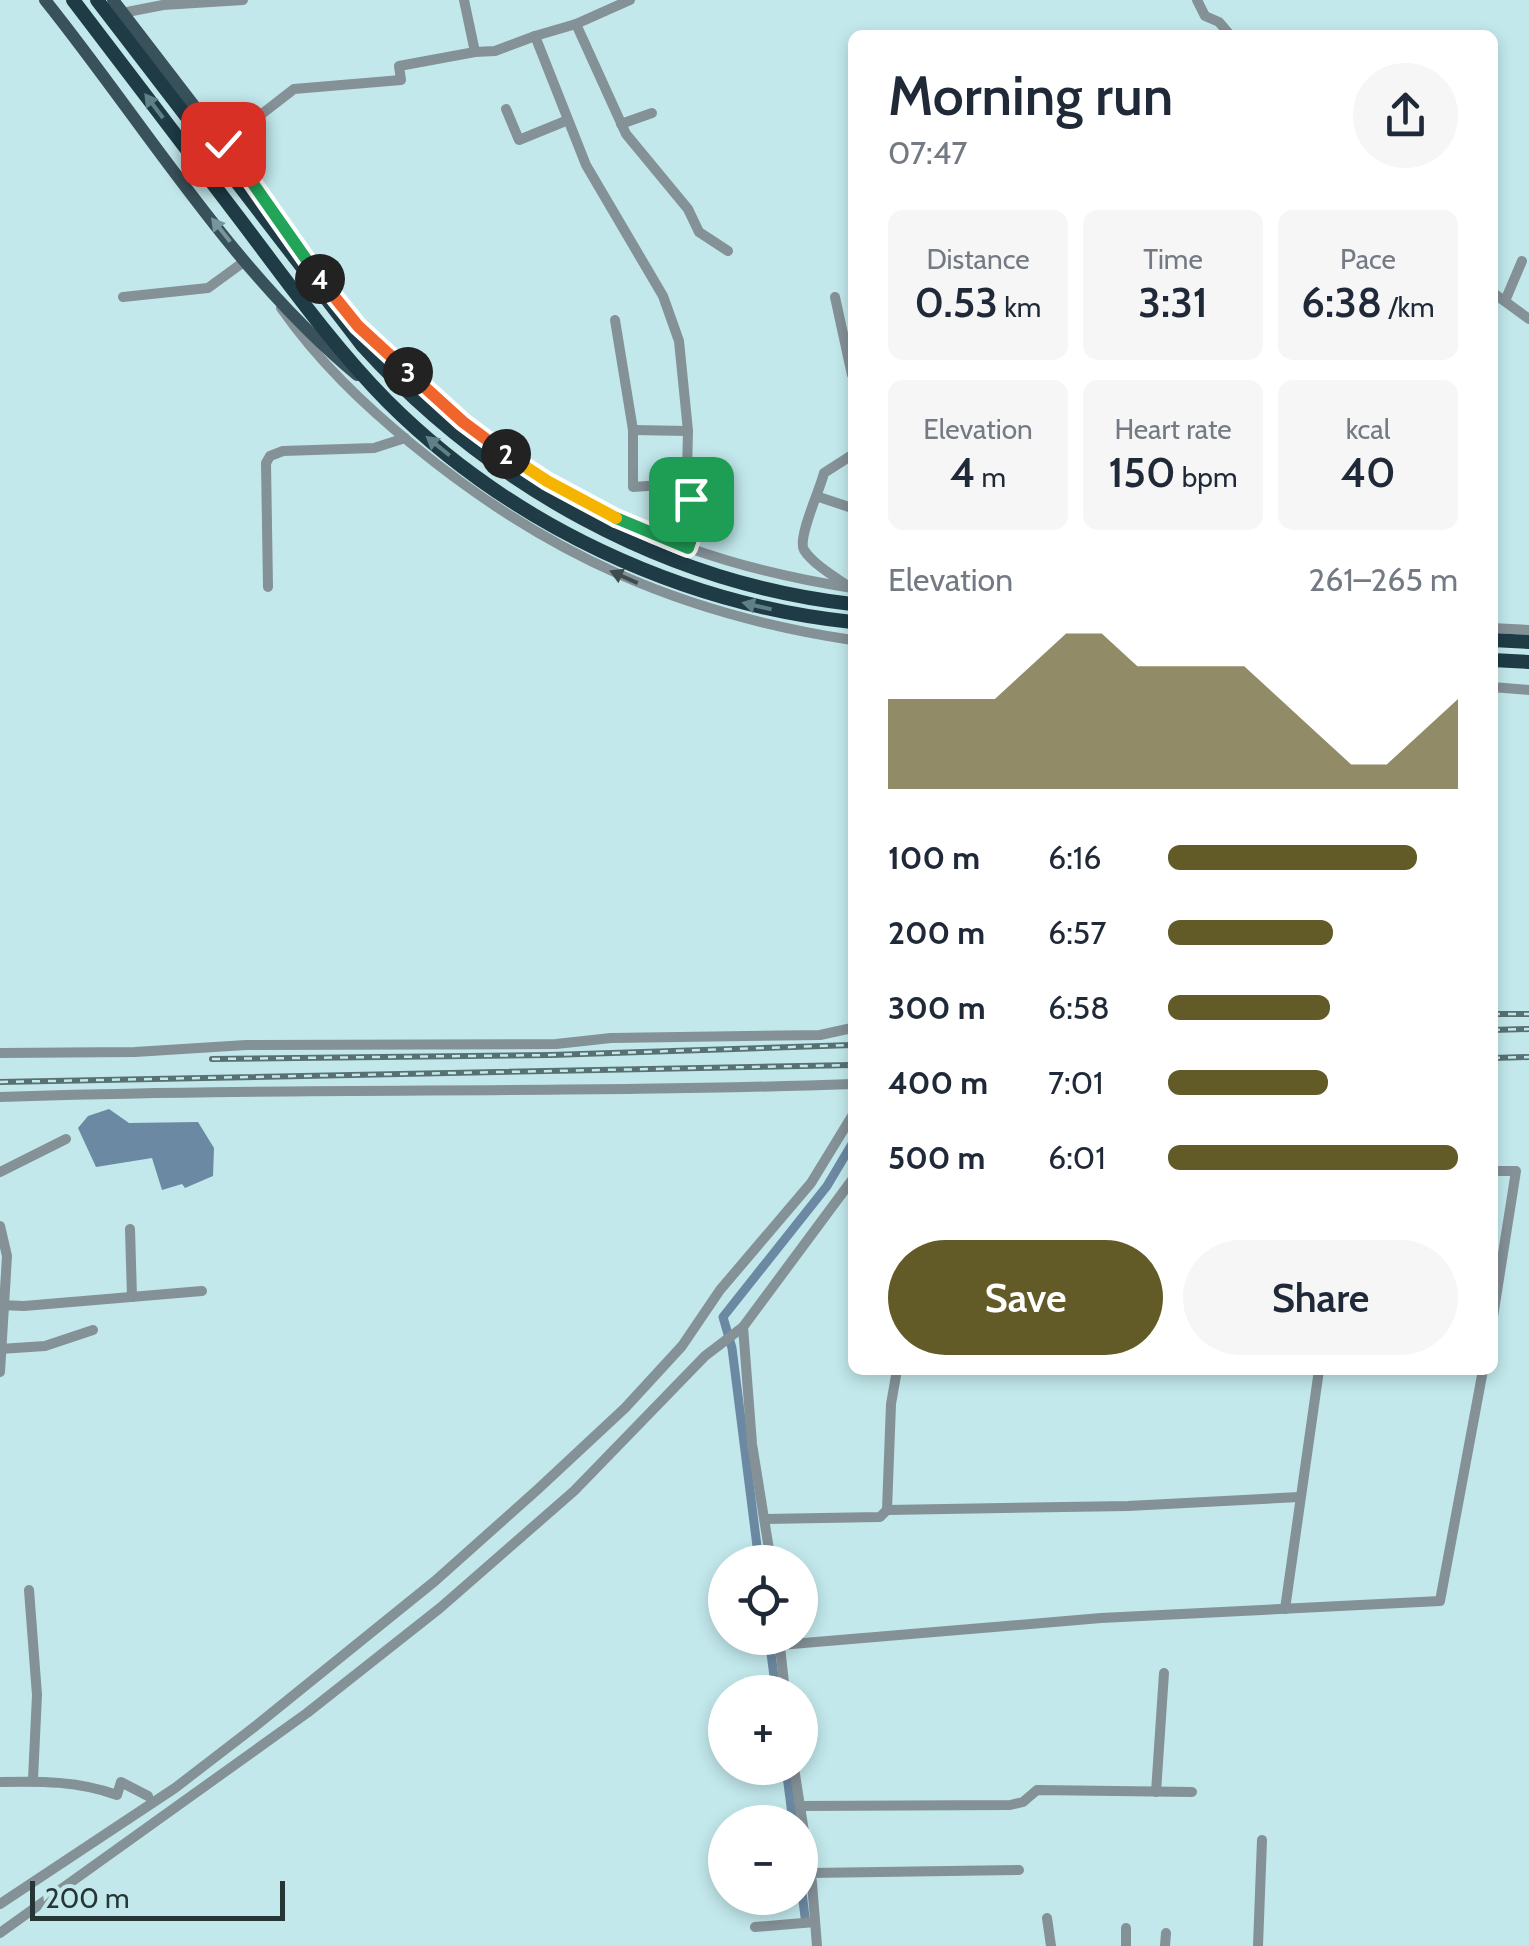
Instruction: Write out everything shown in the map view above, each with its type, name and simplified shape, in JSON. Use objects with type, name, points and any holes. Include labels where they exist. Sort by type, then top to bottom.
[{"type":"highway","points":[[73,0],[324,329],[386,399],[444,451],[561,530],[615,557],[719,596],[810,618],[848,622]]},
{"type":"highway","points":[[98,0],[362,345],[411,396],[474,448],[545,498],[630,542],[728,578],[848,603]]},
{"type":"highway","points":[[1498,640],[1529,642]]},
{"type":"highway","points":[[1498,660],[1529,662]]},
{"type":"main road","points":[[45,0],[244,260],[323,346],[386,399]]},
{"type":"main road","points":[[113,0],[274,210],[362,345]]},
{"type":"street","points":[[122,13],[163,5],[243,0]]},
{"type":"street","points":[[464,0],[475,52]]},
{"type":"street","points":[[1197,0],[1205,16],[1225,30]]},
{"type":"street","points":[[223,144],[294,89],[401,80],[399,66],[495,51],[576,24],[622,1]]},
{"type":"street","points":[[576,24],[626,134],[688,209],[699,232],[728,251]]},
{"type":"street","points":[[535,36],[586,165],[663,296],[679,341],[695,527],[688,548]]},
{"type":"street","points":[[506,109],[519,140],[568,120]]},
{"type":"street","points":[[621,124],[652,113]]},
{"type":"street","points":[[123,296],[208,288],[244,260]]},
{"type":"street","points":[[1505,301],[1522,261]]},
{"type":"street","points":[[319,278],[378,346],[493,445],[590,505],[688,548],[766,571],[848,586]]},
{"type":"street","points":[[262,281],[326,366],[405,438],[524,527],[628,580],[678,600],[746,619],[848,639]]},
{"type":"street","points":[[1498,296],[1529,319]]},
{"type":"street","points":[[835,297],[848,357]]},
{"type":"street","points":[[615,320],[634,430],[633,487],[690,483]]},
{"type":"street","points":[[634,430],[688,432]]},
{"type":"street","points":[[268,587],[266,463],[270,456],[283,451],[374,448],[405,438]]},
{"type":"street","points":[[848,458],[824,473],[801,538],[805,551],[848,585]]},
{"type":"street","points":[[818,497],[848,507]]},
{"type":"street","points":[[1498,628],[1529,630]]},
{"type":"street","points":[[1498,687],[1529,690]]},
{"type":"street","points":[[0,1053],[135,1052],[246,1045],[556,1044],[611,1038],[820,1035],[848,1029]]},
{"type":"street","points":[[0,1096],[848,1084]]},
{"type":"street","points":[[0,1904],[174,1788],[253,1728],[435,1581],[537,1490],[625,1408],[682,1346],[720,1290],[811,1183],[848,1129]]},
{"type":"street","points":[[0,1172],[66,1139]]},
{"type":"street","points":[[1498,1171],[1516,1171],[1498,1286]]},
{"type":"street","points":[[0,1933],[307,1712],[440,1608],[574,1491],[720,1343],[742,1328],[848,1185]]},
{"type":"street","points":[[0,1226],[7,1256],[0,1370]]},
{"type":"street","points":[[130,1229],[132,1297]]},
{"type":"street","points":[[2,1305],[202,1291]]},
{"type":"street","points":[[742,1328],[752,1444],[769,1545]]},
{"type":"street","points":[[0,1349],[45,1346],[93,1330]]},
{"type":"street","points":[[887,1510],[891,1404],[896,1375]]},
{"type":"street","points":[[1285,1609],[1318,1375]]},
{"type":"street","points":[[818,1638],[1440,1601],[1483,1375]]},
{"type":"street","points":[[765,1519],[880,1516],[887,1510],[1128,1506],[1299,1497]]},
{"type":"street","points":[[29,1590],[38,1695],[33,1779]]},
{"type":"street","points":[[1156,1792],[1164,1673]]},
{"type":"street","points":[[0,1782],[33,1779],[95,1787],[117,1795],[120,1782],[148,1796]]},
{"type":"street","points":[[818,1806],[1010,1805],[1024,1802],[1037,1790],[1192,1792]]},
{"type":"street","points":[[1258,1946],[1262,1840]]},
{"type":"street","points":[[818,1873],[1019,1870]]},
{"type":"street","points":[[814,1915],[817,1946]]},
{"type":"street","points":[[1048,1918],[1050,1946]]},
{"type":"street","points":[[755,1927],[815,1922]]},
{"type":"street","points":[[1126,1928],[1126,1946]]},
{"type":"street","points":[[1165,1946],[1166,1933]]},
{"type":"water","points":[[109,1109],[129,1123],[198,1122],[214,1148],[213,1176],[185,1188],[182,1184],[162,1190],[152,1158],[96,1167],[78,1128],[88,1116]]},
{"type":"waterway","points":[[757,1545],[732,1348],[723,1317],[827,1186],[848,1151]]},
{"type":"waterway","points":[[771,1655],[774,1675]]},
{"type":"waterway","points":[[788,1785],[791,1805]]},
{"type":"railway","points":[[1498,1014],[1529,1014]]},
{"type":"railway","points":[[1498,1030],[1529,1029]]},
{"type":"railway","points":[[212,1059],[551,1055],[848,1045]]},
{"type":"railway","points":[[1498,1058],[1529,1057]]},
{"type":"railway","points":[[0,1082],[848,1065]]},
{"type":"route","points":[[223,144],[358,326],[493,445],[590,505],[688,548],[695,527],[691,499]]}]
